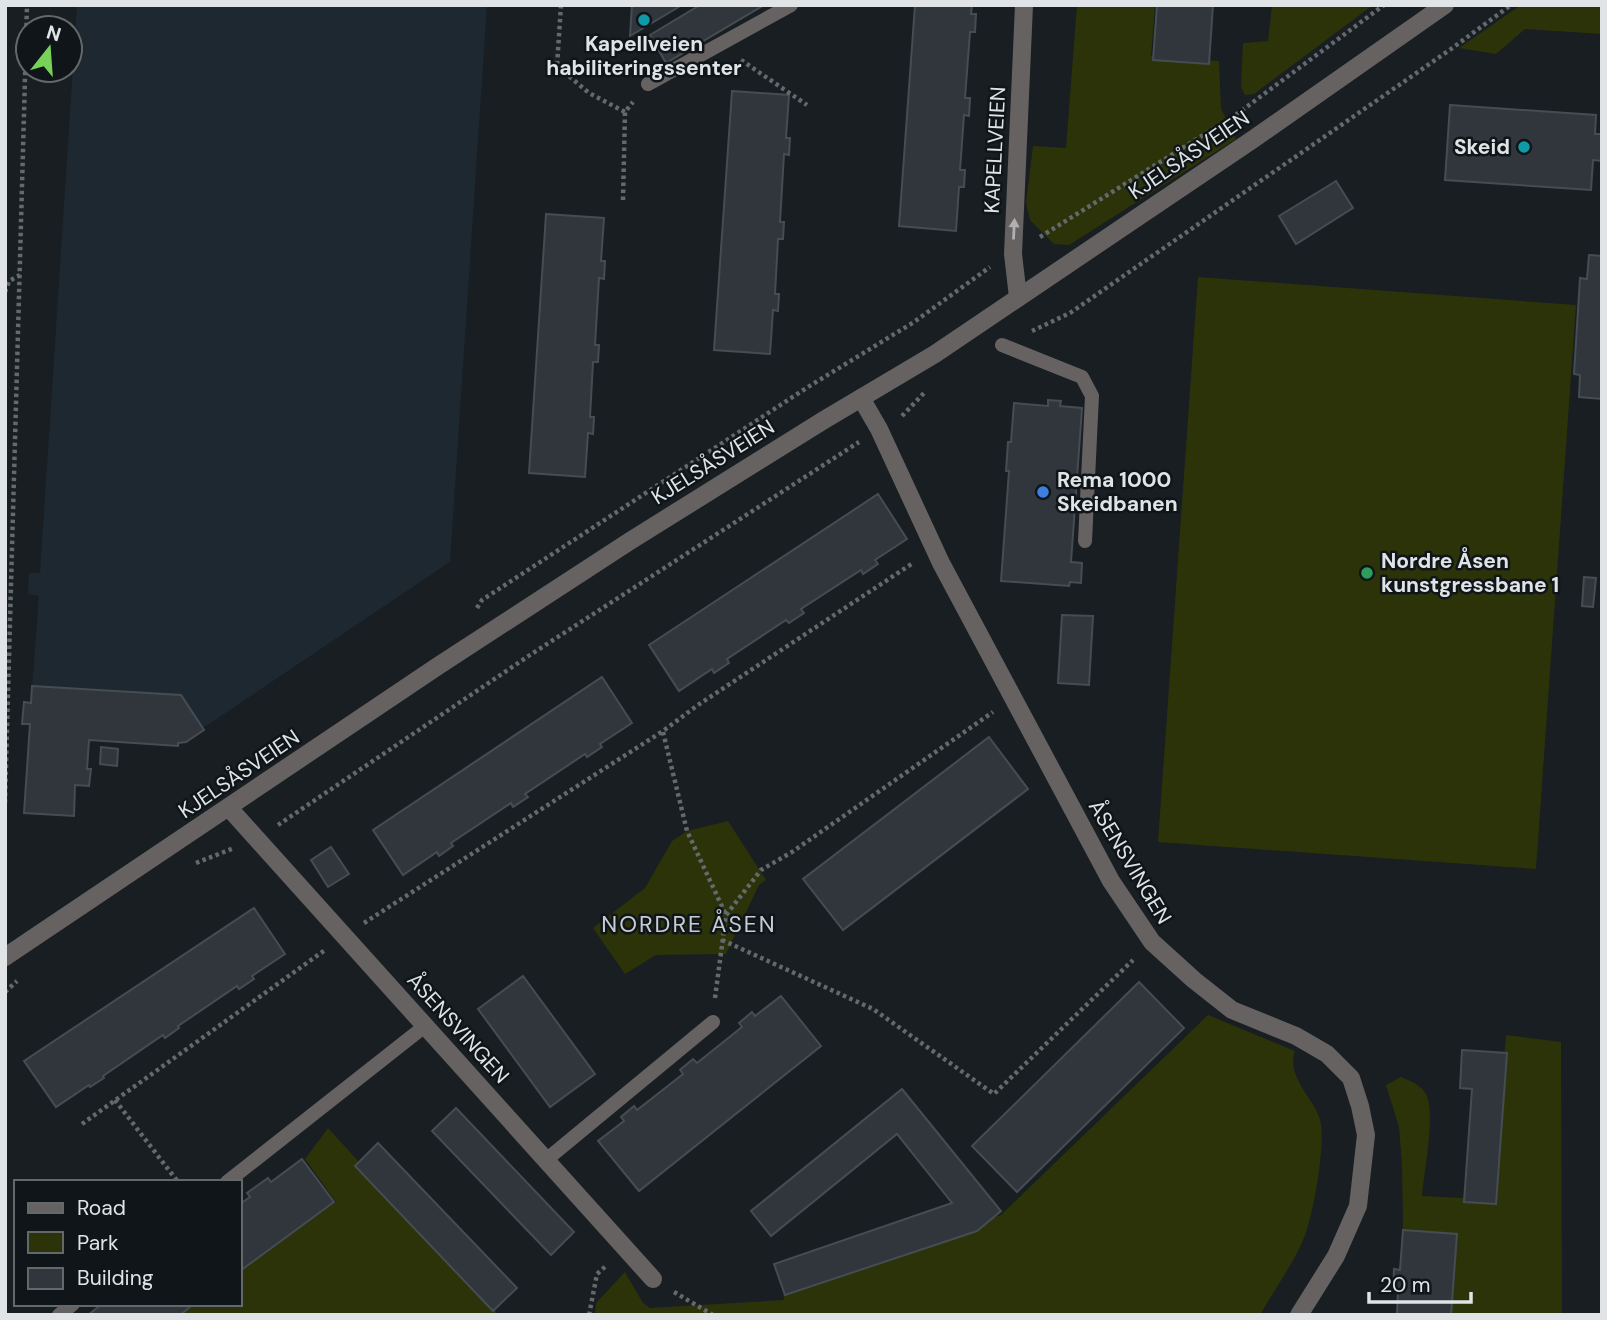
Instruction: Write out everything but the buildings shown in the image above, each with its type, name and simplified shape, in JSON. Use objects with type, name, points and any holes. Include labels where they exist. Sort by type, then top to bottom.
[{"type":"street","name":"KAPELLVEIEN","points":[[1018,297],[1013,254],[1024,5]]},
{"type":"street","name":"KJELSÅSVEIEN","points":[[5,957],[585,570],[935,354],[1252,140],[1445,5]]},
{"type":"street","name":"ÅSENSVINGEN","points":[[861,398],[879,429],[934,549],[1111,881],[1152,942],[1194,981],[1232,1010],[1307,1042],[1327,1054],[1351,1079],[1366,1135],[1359,1206],[1336,1256],[1299,1315]]},
{"type":"street","name":"ÅSENSVINGEN","points":[[229,808],[653,1279]]},
{"type":"lane","points":[[648,84],[791,5]]},
{"type":"lane","points":[[1002,345],[1082,377],[1092,396],[1085,541]]},
{"type":"lane","points":[[546,1160],[713,1022]]},
{"type":"lane","points":[[230,1180],[425,1026]]},
{"type":"path","points":[[5,803],[27,5]]},
{"type":"path","points":[[561,5],[557,66],[589,93],[625,112],[623,200]]},
{"type":"path","points":[[475,611],[482,600],[808,387],[914,322],[984,270],[1237,114],[1384,5]]},
{"type":"path","points":[[1002,345],[1070,313],[1511,5]]},
{"type":"path","points":[[720,46],[807,105]]},
{"type":"path","points":[[5,292],[9,281],[20,275]]},
{"type":"path","points":[[193,864],[258,839],[530,655],[879,429],[896,422],[929,388]]},
{"type":"path","points":[[82,1124],[344,936],[663,731],[934,549]]},
{"type":"path","points":[[5,559],[12,566]]},
{"type":"path","points":[[713,1022],[726,915],[761,870],[792,852],[1014,697]]},
{"type":"path","points":[[663,731],[687,831],[726,915]]},
{"type":"path","points":[[722,940],[873,1009],[994,1094],[1152,942]]},
{"type":"path","points":[[5,992],[23,975]]},
{"type":"path","points":[[116,1100],[176,1180]]},
{"type":"path","points":[[589,1315],[597,1274],[626,1249]]},
{"type":"path","points":[[653,1279],[713,1315]]},
{"type":"shaded area","points":[[77,5],[487,5],[450,562],[203,728],[181,695],[32,686],[39,596],[28,594],[29,573],[40,573],[72,84],[84,84],[84,14],[76,14]]},
{"type":"green space","points":[[1077,5],[1155,5],[1151,56],[1219,61],[1221,109],[1236,139],[1069,245],[1054,244],[1030,220],[1026,203],[1033,146],[1066,148]]},
{"type":"green space","points":[[1272,5],[1373,5],[1254,94],[1245,95],[1241,87],[1243,43],[1268,41]]},
{"type":"green space","points":[[1521,5],[1602,5],[1602,34],[1525,29],[1496,54],[1459,48]]},
{"type":"green space","name":"Nordre Åsen kunstgressbane 1","points":[[1198,277],[1576,305],[1536,869],[1158,842]]},
{"type":"green space","points":[[728,821],[766,880],[759,885],[726,954],[656,955],[625,974],[593,928],[645,888],[672,841],[687,831]]},
{"type":"green space","points":[[1208,1015],[1295,1051],[1294,1071],[1319,1115],[1321,1124],[1320,1165],[1307,1230],[1294,1259],[1260,1315],[595,1315],[596,1303],[625,1272],[643,1303],[650,1308],[784,1300],[783,1293],[1001,1215]]},
{"type":"green space","points":[[1506,1035],[1561,1042],[1562,1315],[1396,1315],[1403,1222],[1402,1165],[1399,1127],[1386,1085],[1401,1077],[1420,1087],[1427,1096],[1430,1118],[1422,1196],[1492,1203]]},
{"type":"green space","points":[[328,1128],[499,1315],[182,1315],[193,1306],[242,1306],[242,1271],[336,1202],[305,1159]]},
{"type":"place","name":"Kapellveien habiliteringssenter","points":[[644,20]]},
{"type":"place","name":"Skeid","points":[[1524,147]]},
{"type":"place","name":"Rema 1000 Skeidbanen","points":[[1043,492]]},
{"type":"place","name":"Nordre Åsen kunstgressbane 1","points":[[1367,573]]},
{"type":"district","name":"NORDRE ÅSEN","points":[[689,924]]}]
